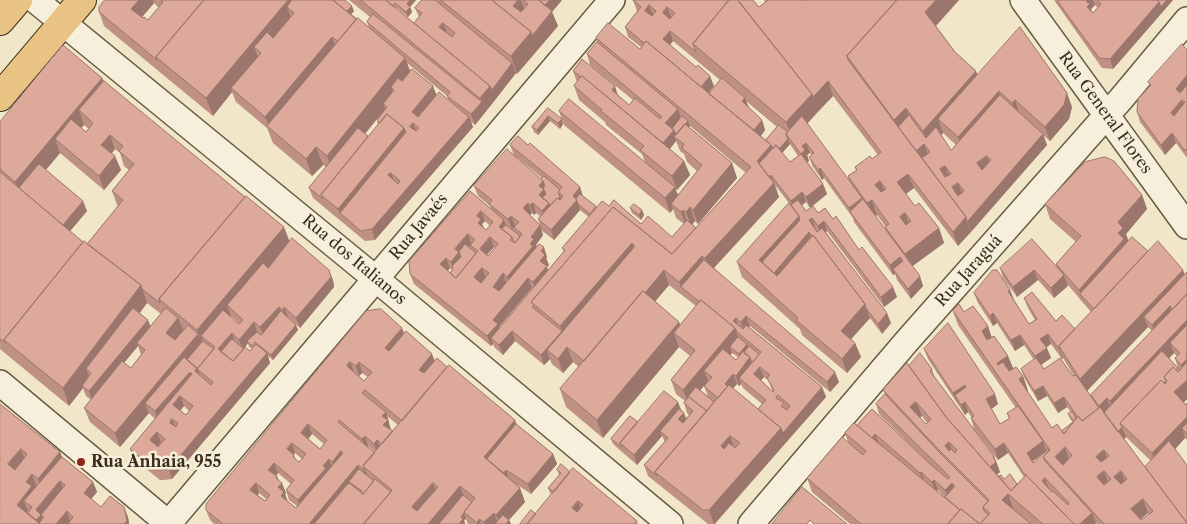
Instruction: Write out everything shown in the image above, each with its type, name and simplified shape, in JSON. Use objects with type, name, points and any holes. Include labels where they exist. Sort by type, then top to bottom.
[{"type":"main road","points":[[0,21],[18,0]]},
{"type":"main road","points":[[0,97],[82,0]]},
{"type":"street","name":"Rua dos Italianos","points":[[35,0],[376,279],[670,524]]},
{"type":"street","name":"Rua Javaés","points":[[169,524],[612,0]]},
{"type":"street","name":"Rua General Flores","points":[[1023,0],[1187,226]]},
{"type":"street","name":"Rua Jaraguá","points":[[751,524],[901,348],[1187,20]]},
{"type":"street","points":[[0,383],[169,524]]},
{"type":"building","points":[[105,0],[139,0],[131,9],[148,20],[163,2],[161,0],[204,0],[156,57],[157,60],[99,12],[99,7]]},
{"type":"building","points":[[204,0],[288,0],[206,98],[156,57]]},
{"type":"building","points":[[292,0],[333,0],[356,19],[338,41],[332,37],[265,117],[231,88],[261,53],[254,47],[267,32],[273,38],[294,13],[287,7]]},
{"type":"building","points":[[333,0],[345,0],[352,6],[347,11]]},
{"type":"building","points":[[361,0],[386,0],[490,86],[480,98]]},
{"type":"building","points":[[386,0],[410,0],[407,4],[410,7],[406,12],[395,3],[393,6]]},
{"type":"building","points":[[422,0],[435,0],[512,63],[492,90],[490,86],[414,23],[422,13],[415,8]],"holes":[[[443,23],[455,33],[452,37],[439,27]]]},
{"type":"building","points":[[441,0],[492,0],[531,32],[511,56]]},
{"type":"building","points":[[492,0],[518,0],[513,6],[521,12],[528,4],[523,0],[539,0],[552,11],[532,36],[531,32]]},
{"type":"building","points":[[539,0],[550,0],[545,5]]},
{"type":"building","points":[[633,0],[729,0],[693,44],[696,52],[670,31],[663,39],[696,67],[698,65],[710,76],[701,87],[646,41],[644,43],[625,27],[641,7]],"holes":[[[649,5],[656,11],[652,16],[645,11]],[[667,7],[675,13],[670,19],[663,13]]]},
{"type":"building","points":[[729,0],[738,0],[812,94],[786,122],[693,44]]},
{"type":"building","points":[[741,0],[753,0],[759,7],[768,0],[897,0],[847,56],[848,60],[966,217],[953,232],[908,174],[897,182],[915,206],[919,203],[939,228],[905,254],[885,227],[889,224],[872,200],[867,203],[848,176],[857,170],[855,167],[870,156],[872,159],[881,152],[828,81],[813,97],[739,2]],"holes":[[[880,181],[886,189],[881,192],[875,185]],[[905,213],[911,221],[906,225],[900,217]]]},
{"type":"building","points":[[897,0],[936,0],[925,12],[955,52],[976,71],[923,131],[906,108],[894,120],[847,56]]},
{"type":"building","points":[[1060,0],[1087,0],[1090,4],[1087,7],[1093,13],[1101,4],[1097,0],[1157,0],[1159,2],[1110,59],[1099,58],[1058,2]]},
{"type":"building","points":[[1157,0],[1167,0],[1161,7]]},
{"type":"building","points":[[373,14],[482,102],[471,114],[447,96],[450,92],[367,22]]},
{"type":"building","points":[[358,18],[405,58],[327,156],[316,147],[306,159],[267,126]]},
{"type":"building","points":[[608,23],[640,49],[646,41],[771,145],[757,161],[774,183],[705,258],[702,256],[679,282],[664,270],[645,293],[643,291],[584,361],[567,347],[558,359],[547,350],[635,246],[632,243],[560,326],[531,302],[613,207],[672,254],[751,167],[596,38]]},
{"type":"building","points":[[1020,27],[1067,93],[1064,105],[1045,127],[1015,100],[1012,103],[999,91],[958,137],[938,119]]},
{"type":"building","points":[[597,42],[678,109],[665,123],[674,130],[663,143],[582,76],[573,71],[582,59],[615,86],[612,90],[629,105],[635,98],[660,119],[662,117],[587,54]]},
{"type":"building","points":[[1182,44],[1187,50],[1187,75],[1176,89],[1180,93],[1187,85],[1187,148],[1185,151],[1172,133],[1161,145],[1137,112],[1138,99],[1151,85],[1148,82]],"holes":[[[1182,100],[1185,102],[1174,116],[1171,113]]]},
{"type":"building","points":[[63,45],[102,78],[15,182],[0,169],[0,122]]},
{"type":"building","points":[[412,69],[433,86],[412,112],[418,117],[439,92],[469,117],[372,229],[361,231],[340,213],[406,132],[404,128],[387,114],[380,123],[377,120],[387,107],[383,104],[394,90],[391,87],[398,78],[402,81]],"holes":[[[413,123],[419,128],[416,131],[410,127]],[[391,173],[400,181],[398,184],[388,175]]]},
{"type":"building","points":[[582,76],[684,161],[672,176],[640,150],[644,146],[574,86]]},
{"type":"building","points":[[722,78],[745,98],[742,101],[762,120],[754,130],[709,94]]},
{"type":"building","points":[[104,81],[245,197],[159,299],[160,303],[142,289],[141,285],[87,244],[123,200],[112,191],[134,164],[119,151],[123,146],[110,135],[101,145],[115,156],[99,176],[55,139],[71,119],[86,132],[93,123],[79,110]]},
{"type":"building","points":[[1000,95],[1043,134],[967,222],[966,217],[922,158],[930,152],[924,144],[916,151],[898,127],[909,115],[926,138],[936,127],[951,150]],"holes":[[[987,156],[991,160],[982,170],[977,163]],[[945,166],[951,174],[945,177],[940,169]],[[958,183],[964,191],[958,196],[952,187]]]},
{"type":"building","points":[[569,99],[675,187],[665,198],[559,111]]},
{"type":"building","points":[[548,108],[562,119],[558,123],[548,116],[537,130],[532,127]]},
{"type":"building","points":[[387,114],[404,128],[338,209],[321,195]]},
{"type":"building","points":[[682,116],[688,121],[676,135],[672,129]]},
{"type":"building","points":[[802,116],[862,198],[849,208],[820,168],[818,170],[809,157],[814,153],[806,143],[802,146],[805,150],[801,154],[786,134]]},
{"type":"building","points":[[685,124],[732,163],[693,210],[690,207],[686,212],[683,210],[681,212],[671,204],[702,165],[682,148],[684,144],[674,137]]},
{"type":"building","points":[[779,125],[788,132],[786,134],[788,139],[779,149],[776,145],[773,149],[766,140]]},
{"type":"building","points":[[358,128],[368,136],[321,195],[323,199],[309,188]]},
{"type":"building","points":[[518,136],[528,145],[530,143],[580,187],[573,196],[577,200],[551,230],[538,219],[557,198],[560,200],[563,196],[558,192],[562,187],[510,145]]},
{"type":"building","points":[[776,145],[790,162],[801,154],[823,184],[806,197],[802,192],[791,201],[771,175],[769,177],[759,164]]},
{"type":"building","points":[[507,149],[543,181],[539,186],[544,189],[539,195],[549,203],[542,211],[533,203],[530,205],[528,203],[523,208],[540,225],[531,237],[534,239],[530,244],[533,246],[507,277],[503,273],[493,287],[499,291],[539,244],[544,247],[541,251],[545,255],[540,261],[547,266],[533,282],[528,278],[493,320],[498,324],[487,336],[410,274],[409,261],[470,191],[504,220],[499,227],[512,237],[510,240],[515,243],[522,234],[514,227],[519,222],[511,216],[508,219],[489,204],[492,200],[474,186]],"holes":[[[481,211],[493,222],[486,230],[478,223],[481,219],[477,216]],[[468,234],[475,240],[470,245],[478,251],[456,278],[440,264],[446,258],[451,262],[459,252],[455,249]],[[490,237],[498,244],[488,256],[480,249]],[[482,268],[489,273],[481,283],[474,277]]]},
{"type":"building","points":[[1105,157],[1114,161],[1142,195],[1118,222],[1123,228],[1118,233],[1124,239],[1079,290],[1056,264],[1081,236],[1045,204],[1085,162]]},
{"type":"building","points":[[39,164],[83,201],[63,225],[19,188]]},
{"type":"building","points":[[0,172],[83,242],[4,340],[6,343],[0,339]]},
{"type":"building","points":[[544,176],[560,190],[558,192],[560,197],[550,206],[542,198],[546,194],[543,188],[545,186],[541,179]]},
{"type":"building","points":[[580,194],[596,206],[590,214],[578,204],[576,199]]},
{"type":"building","points":[[246,196],[284,227],[197,330],[159,299]]},
{"type":"building","points":[[863,199],[920,276],[908,289],[893,269],[903,261],[900,257],[890,265],[850,212]]},
{"type":"building","points":[[614,200],[641,224],[648,216],[672,237],[687,220],[696,228],[672,254],[613,207],[531,302],[534,305],[532,307],[562,331],[541,355],[512,331],[499,345],[491,338],[565,250],[562,248],[602,201],[609,206]]},
{"type":"building","points":[[798,200],[806,211],[813,206],[818,213],[825,208],[833,219],[836,216],[859,250],[862,247],[893,287],[881,297],[824,221],[818,226],[812,218],[809,220],[817,232],[822,228],[887,313],[878,324],[865,304],[809,232],[774,273],[762,262],[800,220],[791,205]]},
{"type":"building","points":[[789,203],[799,216],[759,260],[777,276],[813,235],[865,304],[841,331],[855,343],[842,359],[796,320],[798,318],[737,262]]},
{"type":"building","points":[[634,204],[642,210],[639,215],[630,208]]},
{"type":"building","points":[[506,225],[520,236],[515,243],[512,237],[502,229]]},
{"type":"building","points":[[1132,237],[1148,251],[1094,309],[1080,294]]},
{"type":"building","points":[[292,238],[329,270],[331,277],[296,318],[284,307],[283,310],[279,307],[260,327],[254,322],[239,340],[232,333],[218,349],[233,361],[245,347],[250,351],[256,344],[267,353],[169,469],[156,470],[130,449],[192,374],[190,372],[155,411],[145,403],[184,357],[197,368],[195,371],[211,385],[213,382],[197,369],[215,347],[201,336],[223,310],[239,324],[243,320],[227,305],[263,263],[268,268]],"holes":[[[180,396],[193,406],[186,415],[173,405]],[[172,419],[178,423],[176,427],[170,423]],[[157,432],[165,439],[158,447],[150,440]]]},
{"type":"building","points":[[1032,239],[1064,275],[1051,288],[1034,270],[1013,287],[1000,268]]},
{"type":"building","points":[[84,241],[141,285],[63,388],[4,340]]},
{"type":"building","points":[[1158,241],[1183,270],[1080,379],[1059,346]]},
{"type":"building","points":[[465,244],[476,253],[456,278],[450,273],[453,269],[452,266],[461,257],[459,252]]},
{"type":"building","points":[[704,260],[835,372],[827,382],[746,316],[741,322],[736,318],[733,321],[743,329],[746,325],[822,387],[783,433],[781,428],[758,409],[766,400],[739,378],[761,352],[701,300],[700,302],[681,287]],"holes":[[[760,367],[770,375],[767,378],[774,390],[773,392],[754,374]],[[778,395],[790,406],[787,410],[781,406],[784,403],[776,398]]]},
{"type":"building","points":[[993,270],[997,270],[1029,324],[1037,319],[1024,298],[1032,292],[1056,321],[1062,315],[1075,329],[1059,346],[1059,349],[1048,334],[1040,339],[1047,348],[1035,356],[1020,335],[1011,340],[993,313],[990,316],[974,293]]},
{"type":"building","points":[[1187,272],[1187,294],[1173,309],[1170,306],[1152,325],[1144,317]]},
{"type":"building","points":[[643,291],[679,322],[597,420],[560,389]]},
{"type":"building","points":[[1187,294],[1187,320],[1110,401],[1107,398],[1099,406],[1091,395]]},
{"type":"building","points":[[701,300],[735,328],[683,390],[671,380],[695,350],[674,333]]},
{"type":"building","points":[[959,304],[964,312],[973,306],[988,326],[982,331],[987,340],[994,336],[1008,356],[997,363],[998,365],[1003,362],[1009,371],[1016,367],[1023,376],[1019,379],[1052,428],[1057,424],[1064,434],[1078,416],[1082,421],[1100,407],[1187,524],[1104,524],[1043,457],[1050,450],[953,311]],"holes":[[[1065,447],[1072,455],[1063,465],[1055,457]],[[1104,450],[1109,456],[1101,462],[1096,457]],[[1104,471],[1111,479],[1104,485],[1097,477]],[[1121,471],[1127,479],[1121,484],[1114,477]],[[1143,499],[1153,511],[1141,520],[1131,509]]]},
{"type":"building","points":[[133,308],[148,320],[89,391],[82,386],[91,373],[86,369]]},
{"type":"building","points":[[166,308],[178,318],[166,333],[175,340],[188,325],[198,334],[115,433],[84,408],[122,361],[131,368],[145,350],[137,343]]},
{"type":"building","points":[[381,309],[402,328],[385,348],[389,351],[406,331],[432,354],[419,370],[424,373],[437,358],[447,367],[402,421],[365,390],[362,393],[386,412],[382,416],[388,420],[383,425],[393,431],[382,444],[377,440],[374,444],[365,436],[362,439],[339,420],[338,422],[375,453],[363,466],[363,469],[358,465],[309,524],[223,524],[206,510],[206,504],[366,311]],"holes":[[[350,362],[356,366],[359,362],[372,372],[364,381],[347,366]],[[308,424],[327,440],[320,449],[301,433]],[[292,443],[306,454],[299,462],[287,449]],[[341,451],[343,453],[296,508],[281,496],[284,492],[278,487],[282,483],[276,478],[277,476],[268,470],[274,463],[294,480],[286,490],[298,500],[326,468],[323,466],[329,459],[332,462]],[[256,483],[270,495],[265,501],[250,490]]]},
{"type":"building","points":[[281,311],[296,325],[271,355],[255,342],[252,346],[247,341],[257,332],[261,335]]},
{"type":"building","points":[[948,323],[995,394],[986,399],[1000,424],[1010,418],[1007,413],[1018,406],[1043,441],[1027,453],[1033,463],[1048,449],[1043,457],[1045,461],[1092,513],[1080,524],[1074,524],[1025,475],[1004,443],[995,449],[971,418],[974,416],[965,402],[961,405],[955,395],[966,387],[965,385],[953,393],[924,349]],"holes":[[[1045,478],[1069,503],[1068,505],[1042,481]]]},
{"type":"building","points":[[1187,325],[1187,359],[1181,365],[1175,358],[1180,353],[1170,343]]},
{"type":"building","points":[[738,337],[747,344],[739,354],[730,347]]},
{"type":"building","points":[[232,339],[244,349],[233,361],[221,352]]},
{"type":"building","points":[[203,341],[214,349],[197,369],[187,360]]},
{"type":"building","points":[[749,346],[759,354],[753,362],[744,353]]},
{"type":"building","points":[[723,349],[736,360],[743,351],[750,357],[736,376],[733,374],[725,384],[728,386],[718,398],[704,386],[712,377],[704,371]]},
{"type":"building","points":[[1162,351],[1178,368],[1176,370],[1173,367],[1164,377],[1166,381],[1164,383],[1161,380],[1120,423],[1122,427],[1118,432],[1104,413]]},
{"type":"building","points":[[920,353],[932,369],[930,371],[994,456],[996,462],[990,467],[946,417],[909,366]]},
{"type":"building","points":[[1036,358],[1044,369],[1060,358],[1073,376],[1076,375],[1099,408],[1082,421],[1064,397],[1054,403],[1043,386],[1034,391],[1021,369]]},
{"type":"building","points":[[1187,362],[1187,380],[1174,392],[1186,405],[1187,403],[1187,417],[1152,453],[1120,423],[1161,380],[1165,384],[1167,381],[1164,377],[1173,367],[1178,372]]},
{"type":"building","points":[[907,363],[946,417],[1011,491],[1026,475],[1074,524],[1043,524],[1008,494],[1002,500],[1031,524],[980,524],[990,513],[983,507],[989,500],[883,390]],"holes":[[[916,402],[931,419],[926,424],[910,407]],[[949,442],[957,450],[955,453],[951,449],[949,451],[945,446]]]},
{"type":"building","points":[[449,365],[515,420],[484,457],[520,488],[496,515],[494,513],[484,522],[479,519],[477,523],[464,512],[475,498],[460,486],[428,524],[364,524],[392,490],[363,466]],"holes":[[[433,483],[438,487],[417,511],[412,507]]]},
{"type":"building","points":[[729,385],[781,428],[709,510],[703,510],[655,472]],"holes":[[[730,436],[740,443],[735,448],[729,443],[724,449],[721,446]]]},
{"type":"building","points":[[696,387],[714,402],[707,411],[689,397],[687,399]]},
{"type":"building","points":[[664,391],[678,402],[634,455],[620,443]]},
{"type":"building","points":[[885,394],[988,501],[983,507],[988,515],[980,524],[945,497],[955,486],[952,483],[945,490],[934,480],[932,482],[920,473],[875,434],[872,438],[857,425],[872,409],[929,463],[948,479],[950,477],[876,404]]},
{"type":"building","points":[[689,397],[707,411],[655,472],[657,476],[644,465],[668,438],[660,431],[679,409],[684,413],[678,419],[683,423],[693,411],[684,403]]},
{"type":"building","points":[[0,404],[60,452],[38,479],[32,474],[26,482],[32,486],[17,505],[40,524],[0,524]],"holes":[[[21,449],[27,454],[15,470],[8,464]]]},
{"type":"building","points":[[1072,411],[1076,418],[1074,421],[1068,414]]},
{"type":"building","points":[[630,416],[638,422],[620,443],[622,447],[611,439]]},
{"type":"building","points":[[1073,422],[1064,434],[1062,431]]},
{"type":"building","points":[[854,423],[960,510],[948,524],[861,524],[807,478],[842,437],[863,455],[866,451],[845,433]]},
{"type":"building","points":[[1187,423],[1187,435],[1182,428]]},
{"type":"building","points":[[516,424],[553,454],[528,484],[506,470],[504,473],[487,459]]},
{"type":"building","points":[[1169,441],[1187,465],[1187,523],[1145,467]]},
{"type":"building","points":[[62,457],[93,482],[84,493],[101,507],[110,496],[124,507],[127,521],[124,524],[68,524],[73,517],[67,511],[56,524],[40,524],[44,517],[41,515],[36,520],[28,513],[32,507],[24,501]],"holes":[[[60,481],[65,485],[41,515],[36,510]]]},
{"type":"building","points":[[561,464],[570,472],[554,492],[548,488],[561,473],[557,470]]},
{"type":"building","points":[[573,468],[637,521],[634,524],[527,524]],"holes":[[[578,501],[583,505],[577,512],[572,508]]]},
{"type":"building","points":[[359,469],[374,481],[363,494],[361,493],[362,491],[349,482]]},
{"type":"building","points":[[1010,474],[1017,484],[1011,491],[999,476],[1001,475],[1004,479]]},
{"type":"building","points":[[375,479],[391,492],[363,524],[314,524],[349,483],[363,494]]},
{"type":"building","points":[[802,487],[847,524],[814,524],[810,520],[807,524],[772,524]]},
{"type":"building","points":[[463,495],[472,502],[461,517],[463,519],[459,524],[439,524]]},
{"type":"building","points":[[961,509],[980,524],[948,524]]},
{"type":"building","points":[[531,510],[536,514],[527,524],[520,524]]},
{"type":"building","points":[[503,515],[509,520],[506,524],[495,524]]},
{"type":"place","name":"Rua Anhaia, 955","points":[[81,462]]}]
